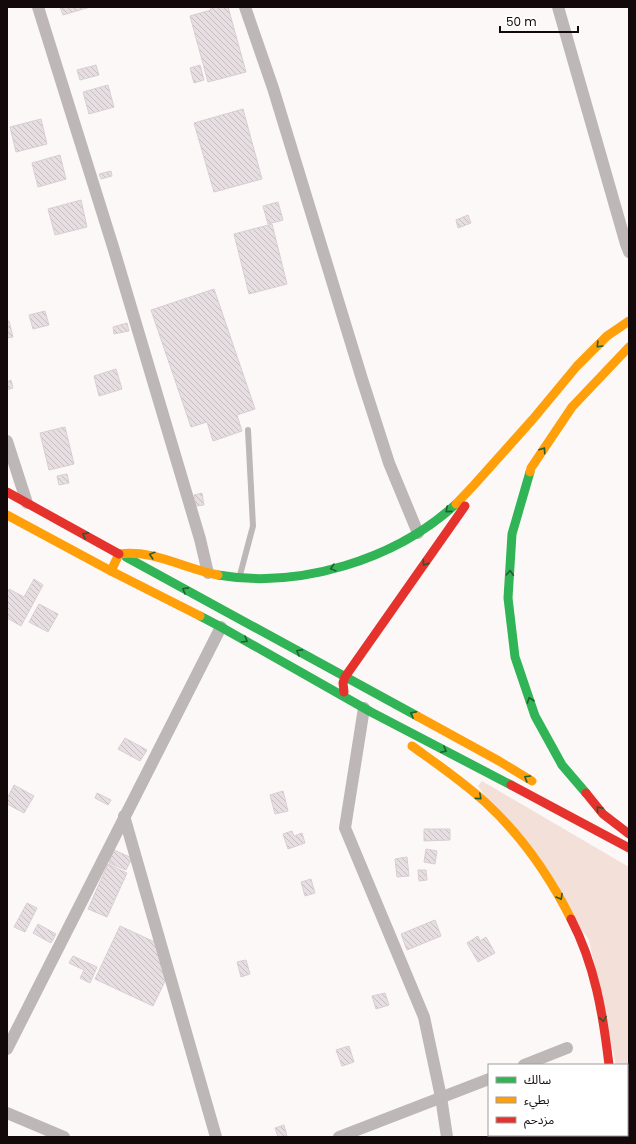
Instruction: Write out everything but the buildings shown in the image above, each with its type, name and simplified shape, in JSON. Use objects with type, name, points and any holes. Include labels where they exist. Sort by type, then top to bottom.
[{"type":"main road","points":[[110,571],[119,554],[127,552],[147,554],[208,573],[240,578],[288,578],[324,571],[369,556],[400,543],[433,523],[462,499],[546,405],[572,372],[608,335],[629,320]]},
{"type":"main road","points":[[629,347],[572,407],[531,468],[512,534],[508,598],[515,657],[535,716],[562,765],[604,814],[629,834]]},
{"type":"main road","points":[[348,700],[343,689],[345,677],[495,462]]},
{"type":"main road","points":[[7,492],[499,761],[537,784]]},
{"type":"main road","points":[[7,515],[110,571],[221,627],[348,700],[629,848]]},
{"type":"main road","points":[[367,710],[383,726],[396,735]]},
{"type":"main road","points":[[407,742],[455,777],[498,814],[535,858],[560,897],[586,952],[595,981],[602,1010],[609,1064]]},
{"type":"main road","points":[[566,805],[578,820]]},
{"type":"street","points":[[38,7],[116,257],[200,539],[208,573]]},
{"type":"street","points":[[245,7],[273,88],[389,463],[418,533]]},
{"type":"street","points":[[558,7],[628,247]]},
{"type":"street","points":[[7,441],[27,503]]},
{"type":"street","points":[[7,1049],[221,627]]},
{"type":"street","points":[[367,710],[345,828],[424,1017],[441,1097],[447,1137]]},
{"type":"street","points":[[124,816],[216,1137]]},
{"type":"street","points":[[527,1064],[567,1048]]},
{"type":"street","points":[[339,1137],[488,1078]]},
{"type":"street","points":[[7,1113],[64,1137]]},
{"type":"lane","points":[[240,578],[252,526],[248,430]]},
{"type":"shaded area","points":[[482,781],[629,867],[629,1137],[614,1137],[628,1136],[628,1064],[616,1064],[589,940],[478,786]]},
{"type":"traffic: fast","points":[[530,472],[512,534],[508,598],[515,657],[535,716],[562,765],[586,793]]},
{"type":"traffic: fast","points":[[218,575],[249,578],[281,578],[344,566],[375,555],[404,541],[432,524],[456,504]]},
{"type":"traffic: fast","points":[[126,557],[417,716]]},
{"type":"traffic: fast","points":[[200,616],[371,712],[511,785]]},
{"type":"traffic: slow","points":[[456,504],[533,419],[577,366],[607,336],[629,321]]},
{"type":"traffic: slow","points":[[530,472],[531,468],[572,407],[629,347]]},
{"type":"traffic: slow","points":[[7,515],[111,571]]},
{"type":"traffic: slow","points":[[200,616],[111,571],[119,554],[132,553],[144,554],[169,560],[218,575]]},
{"type":"traffic: slow","points":[[417,716],[532,781]]},
{"type":"traffic: slow","points":[[412,746],[476,794],[511,828],[544,871],[571,919]]},
{"type":"traffic: jam","points":[[7,492],[119,554]]},
{"type":"traffic: jam","points":[[344,692],[343,683],[345,677],[465,506]]},
{"type":"traffic: jam","points":[[511,785],[629,848]]},
{"type":"traffic: jam","points":[[586,793],[603,814],[629,834]]},
{"type":"traffic: jam","points":[[571,919],[586,954],[597,990],[609,1064]]}]
